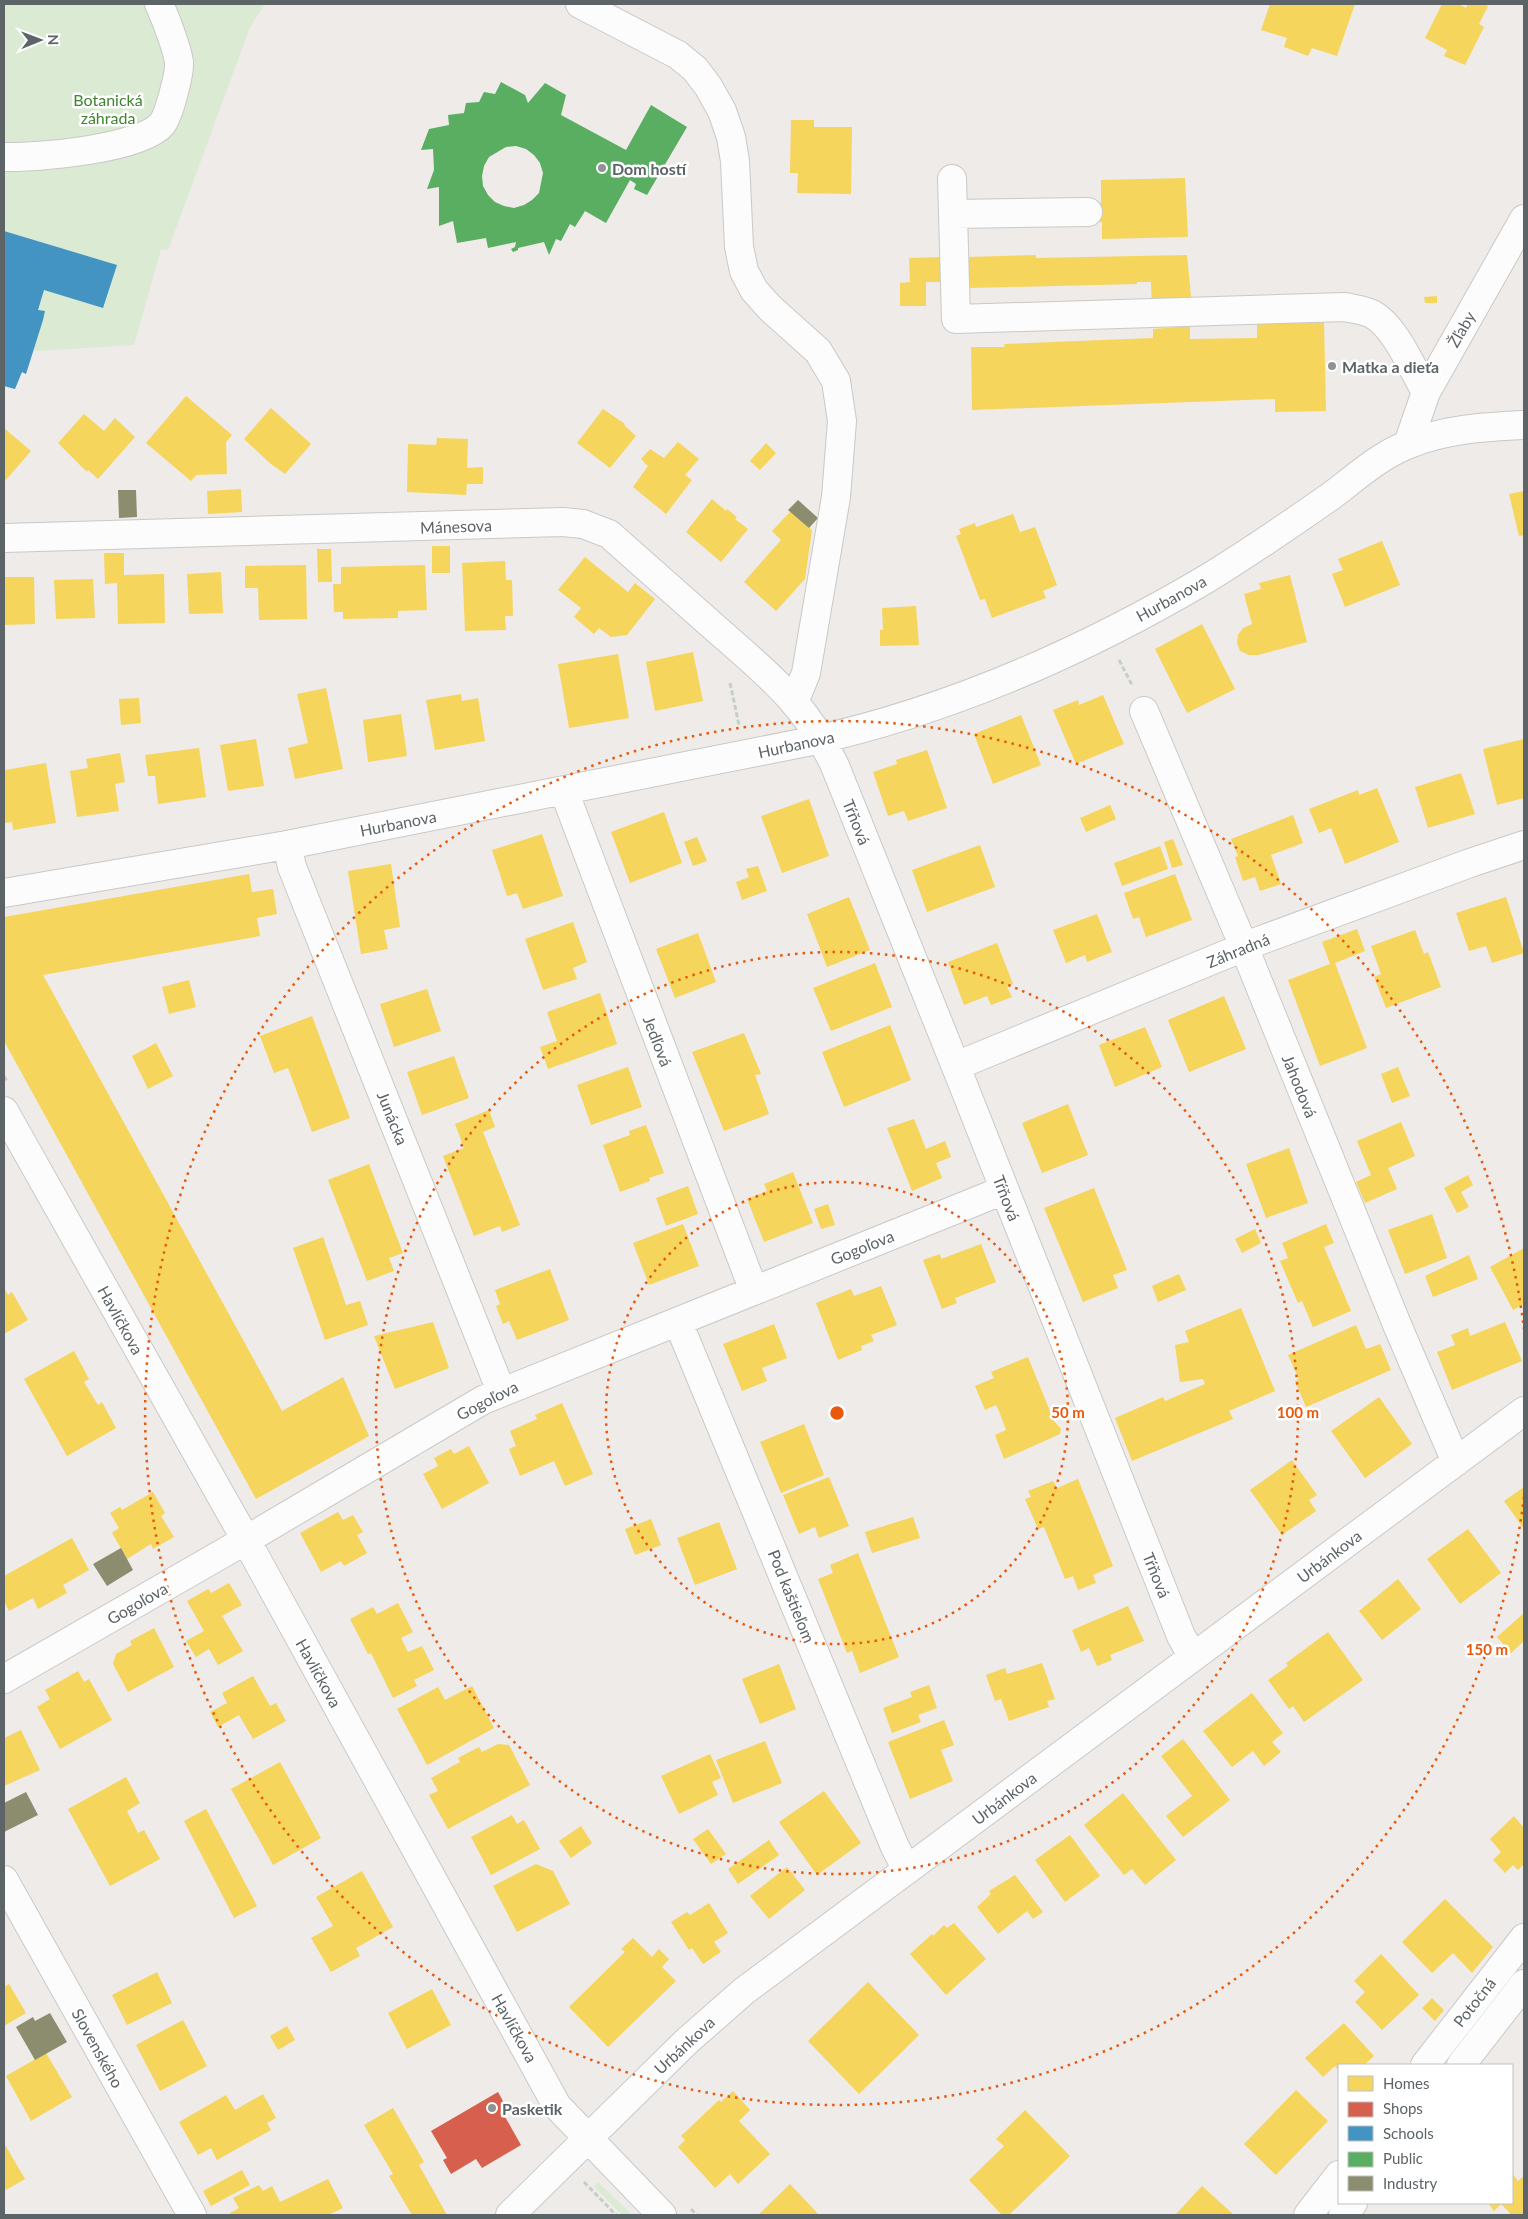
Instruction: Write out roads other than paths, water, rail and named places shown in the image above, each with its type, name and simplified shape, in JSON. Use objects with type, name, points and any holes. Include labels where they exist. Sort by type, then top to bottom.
[{"type":"street","points":[[4,157],[71,152],[116,144],[148,135],[163,123],[172,101],[179,62],[159,4]]},
{"type":"street","points":[[580,4],[678,55],[695,69],[708,86],[722,111],[731,137],[735,161],[739,247],[744,271],[754,290],[818,351],[836,381],[842,421],[836,497],[806,673],[794,700]]},
{"type":"street","points":[[952,179],[956,319],[1345,307],[1372,314],[1382,322],[1390,331],[1426,392]]},
{"type":"street","points":[[953,214],[1088,212]]},
{"type":"street","name":"Žľaby","points":[[1408,444],[1426,392],[1524,220]]},
{"type":"street","name":"Hurbanova","points":[[4,893],[287,845],[822,739],[870,726],[1019,676],[1070,653],[1208,578],[1313,508],[1388,454],[1408,444],[1462,430],[1524,426]]},
{"type":"street","name":"Mánesova","points":[[4,538],[563,522],[583,524],[608,534],[764,670],[794,700],[822,739]]},
{"type":"street","name":"Jahodová","points":[[1144,710],[1244,947],[1394,1318],[1456,1462]]},
{"type":"street","name":"Tŕňová","points":[[822,739],[956,1066],[1181,1636],[1193,1657]]},
{"type":"street","name":"Jedľová","points":[[564,790],[754,1291]]},
{"type":"street","name":"Junácka","points":[[287,845],[292,867],[501,1391]]},
{"type":"street","name":"Záhradná","points":[[956,1066],[1244,947],[1461,866],[1524,845]]},
{"type":"street","name":"Havlíčkova","points":[[4,1110],[246,1540],[558,2106],[587,2139],[662,2215]]},
{"type":"street","name":"Gogoľova","points":[[4,1679],[501,1391],[678,1322],[1004,1190]]},
{"type":"street","name":"Pod kaštieľom","points":[[678,1322],[895,1847],[907,1870]]},
{"type":"street","name":"Urbánkova","points":[[510,2215],[687,2040],[744,1991],[1524,1411]]},
{"type":"street","name":"Slovenského","points":[[4,1880],[192,2215]]},
{"type":"street","name":"Potočná","points":[[1426,2064],[1524,1938]]},
{"type":"street","name":"Potočná","points":[[1462,2064],[1524,1984]]},
{"type":"street","points":[[1308,2215],[1338,2175]]},
{"type":"street","points":[[1343,2215],[1352,2204]]},
{"type":"place","name":"Dom hostí","points":[[602,168]]},
{"type":"place","name":"Matka a dieťa","points":[[1332,366]]},
{"type":"place","name":"Pasketik","points":[[492,2108]]},
{"type":"park label","name":"Botanická záhrada","points":[[108,108]]}]
